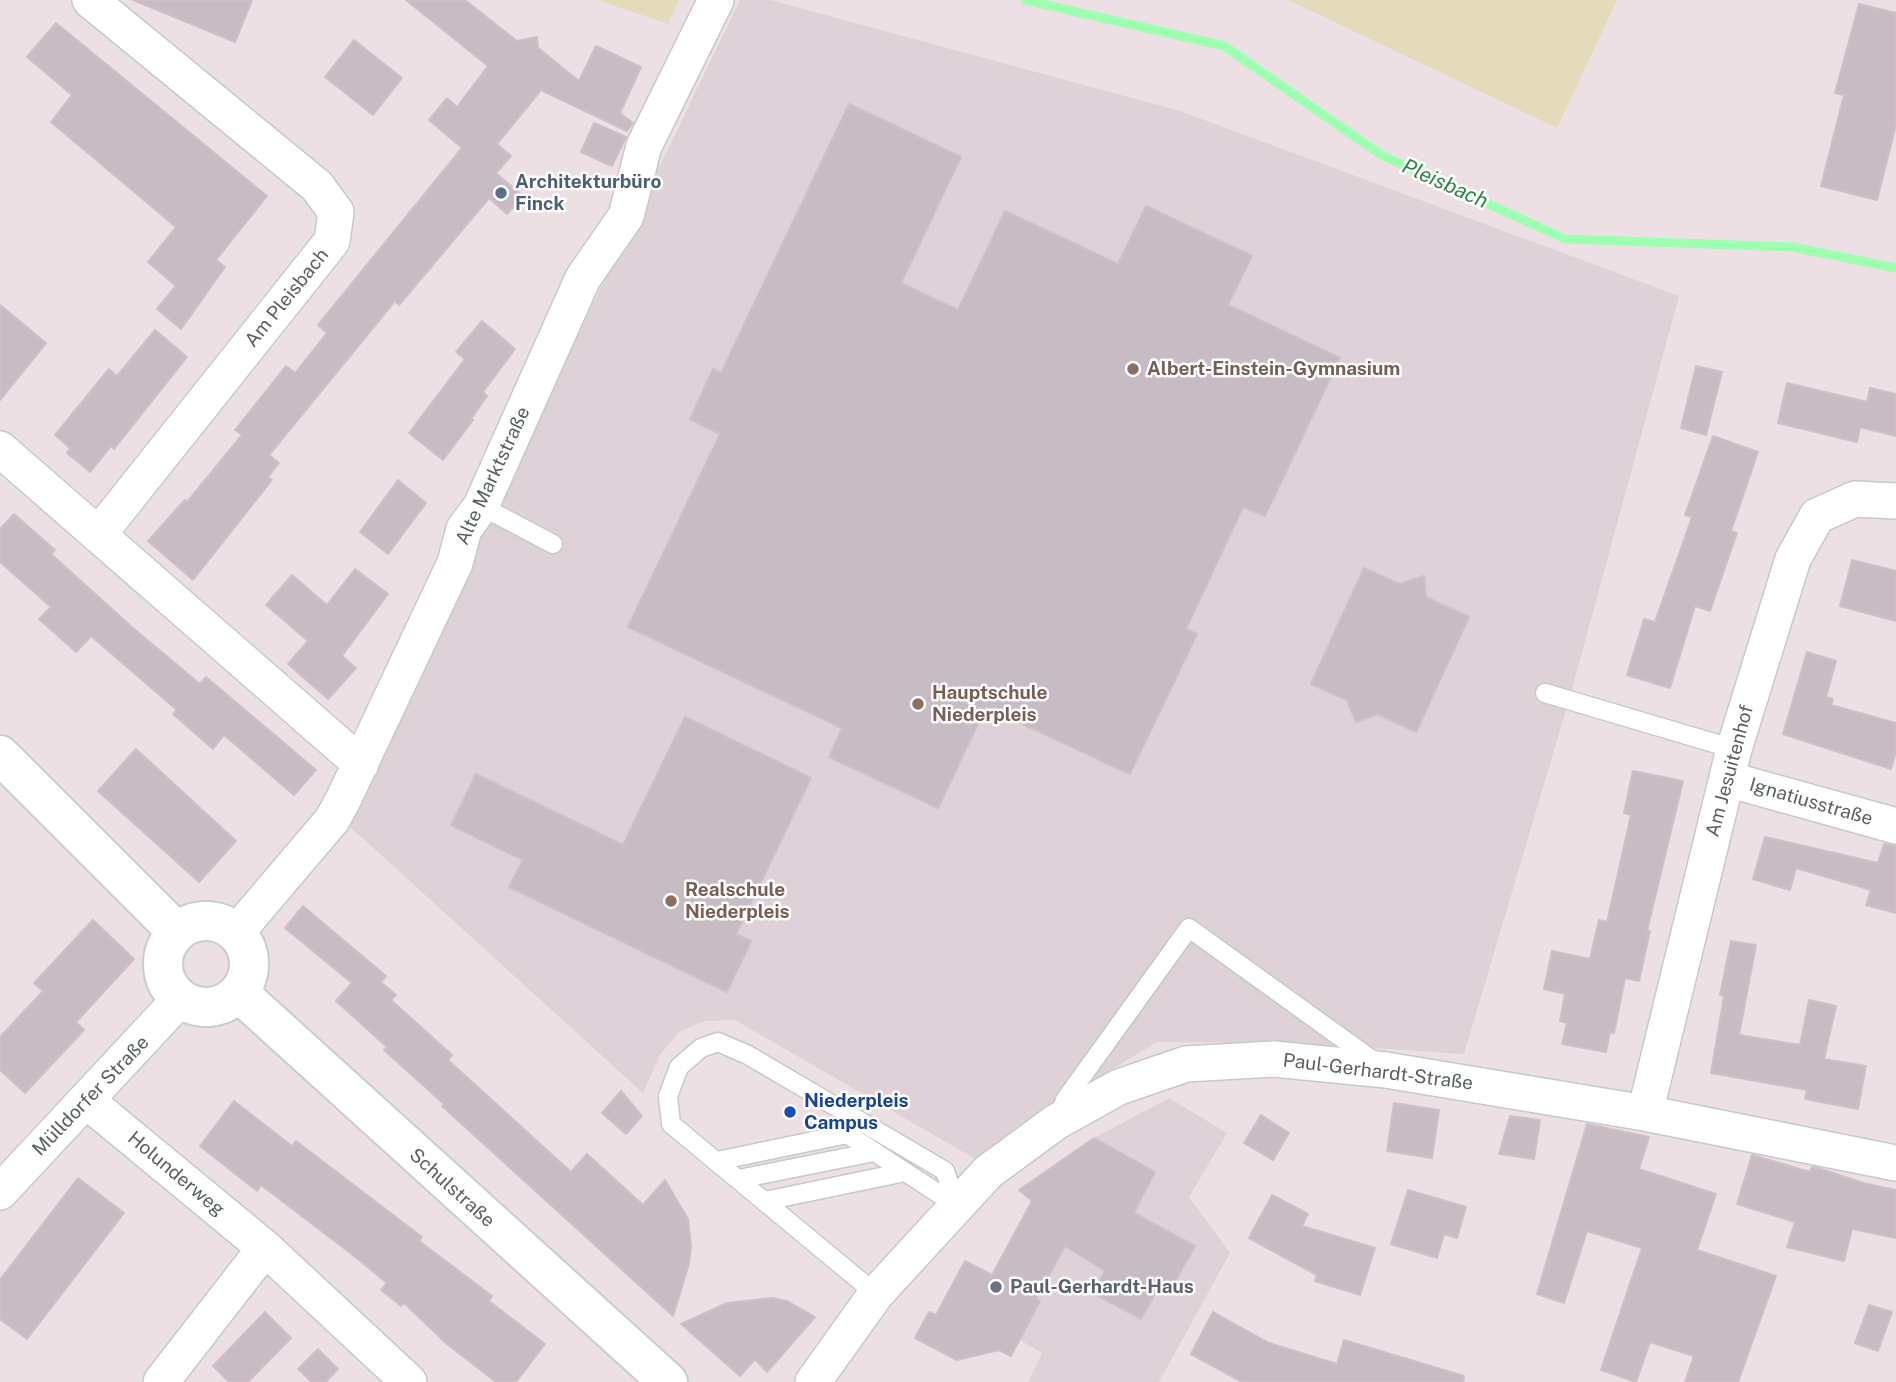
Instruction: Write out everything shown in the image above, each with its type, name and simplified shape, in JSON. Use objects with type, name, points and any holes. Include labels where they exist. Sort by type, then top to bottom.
[{"type":"street","name":"Am Pleisbach","points":[[90,0],[317,186],[336,212],[332,241],[98,535]]},
{"type":"street","name":"Alte Marktstraße","points":[[236,933],[332,820],[361,764],[454,563],[464,529],[481,506],[583,278],[625,216],[644,146],[716,0]]},
{"type":"street","points":[[0,449],[361,764]]},
{"type":"street","name":"Am Jesuitenhof","points":[[1645,1114],[1730,764],[1793,559],[1817,516],[1855,499],[1896,501]]},
{"type":"street","points":[[0,755],[177,932]]},
{"type":"street","name":"Ignatiusstraße","points":[[1730,764],[1896,826]]},
{"type":"street","points":[[200,921],[213,921],[236,933],[248,955],[249,969],[239,993],[217,1006],[192,1006],[180,999],[171,990],[162,967],[163,954],[177,932],[200,921]]},
{"type":"street","name":"Schulstraße","points":[[239,993],[668,1382]]},
{"type":"street","name":"Mülldorfer Straße","points":[[0,1192],[88,1101],[180,999]]},
{"type":"street","name":"Paul-Gerhardt-Straße","points":[[813,1382],[876,1294],[988,1172],[1056,1122],[1119,1087],[1186,1064],[1275,1059],[1386,1070],[1645,1114],[1896,1163]]},
{"type":"street","name":"Holunderweg","points":[[88,1101],[265,1248],[409,1382]]},
{"type":"street","points":[[161,1382],[265,1248]]},
{"type":"lane","points":[[481,506],[553,544]]},
{"type":"lane","points":[[1545,693],[1730,764]]},
{"type":"lane","points":[[1056,1122],[1065,1100],[1189,929],[1386,1070]]},
{"type":"lane","points":[[876,1294],[671,1124],[668,1096],[680,1068],[701,1048],[718,1042],[748,1055],[945,1171],[956,1205]]},
{"type":"lane","points":[[717,1161],[847,1134],[956,1205]]},
{"type":"lane","points":[[738,1179],[874,1152]]},
{"type":"lane","points":[[765,1201],[905,1171]]},
{"type":"shaded area","points":[[597,0],[679,0],[668,24]]},
{"type":"shaded area","points":[[740,0],[770,0],[1180,111],[1679,296],[1569,700],[1464,1054],[1298,1043],[1157,1042],[1016,1127],[977,1160],[735,1020],[704,1021],[679,1032],[660,1055],[643,1093],[347,824],[368,769]]},
{"type":"shaded area","points":[[1288,0],[1617,0],[1557,128]]},
{"type":"shaded area","points":[[1169,1098],[1227,1133],[1189,1197],[1230,1253],[1159,1382],[1028,1382],[1042,1353],[1020,1340],[1040,1302],[1036,1299],[1075,1225],[1032,1201],[1019,1190],[1094,1138]]},
{"type":"building","points":[[133,0],[252,0],[235,42]]},
{"type":"building","points":[[406,0],[465,0],[517,41],[537,37],[538,48],[579,81],[596,46],[641,67],[620,113],[633,123],[627,131],[541,90],[497,144],[511,156],[496,173],[523,196],[507,214],[489,198],[399,305],[395,301],[269,455],[279,463],[268,477],[272,480],[193,580],[148,541],[185,500],[187,502],[242,435],[235,430],[286,366],[295,373],[327,333],[318,325],[462,148],[429,120],[447,98],[457,107],[488,66]]},
{"type":"building","points":[[1859,4],[1896,13],[1896,125],[1877,200],[1821,186],[1844,95],[1835,93]]},
{"type":"building","points":[[56,23],[267,196],[216,260],[225,267],[181,329],[157,309],[176,286],[148,262],[176,227],[51,122],[72,95],[27,57]]},
{"type":"building","points":[[354,40],[402,78],[373,115],[325,77]]},
{"type":"building","points":[[849,104],[961,157],[901,283],[958,310],[1005,211],[1118,264],[1146,206],[1252,256],[1228,305],[1340,358],[1265,516],[1243,507],[1186,629],[1197,634],[1130,774],[986,707],[938,808],[829,757],[842,728],[628,627],[720,434],[690,419],[713,369],[721,373]]},
{"type":"building","points":[[594,123],[626,137],[612,166],[581,152]]},
{"type":"building","points":[[0,305],[46,343],[0,400]]},
{"type":"building","points":[[482,321],[515,349],[483,392],[487,396],[471,419],[473,420],[443,460],[409,433],[465,359],[456,352]]},
{"type":"building","points":[[155,330],[187,357],[114,449],[111,446],[90,472],[67,453],[70,448],[55,435],[109,369],[117,376]]},
{"type":"building","points":[[1696,366],[1722,372],[1706,435],[1681,428]]},
{"type":"building","points":[[1787,383],[1867,402],[1870,388],[1896,394],[1896,436],[1860,427],[1857,442],[1778,423]]},
{"type":"building","points":[[1713,436],[1758,452],[1731,531],[1737,533],[1710,611],[1695,606],[1670,688],[1627,675],[1644,619],[1655,622],[1692,517],[1685,515]]},
{"type":"building","points":[[398,480],[426,503],[388,554],[360,532]]},
{"type":"building","points":[[14,514],[55,550],[51,554],[133,628],[200,684],[206,677],[316,770],[294,795],[224,735],[213,749],[173,714],[177,710],[91,636],[76,652],[39,619],[51,607],[0,562],[0,529]]},
{"type":"building","points":[[1852,560],[1896,571],[1896,621],[1840,606]]},
{"type":"building","points":[[1364,568],[1399,584],[1424,576],[1426,597],[1469,617],[1416,732],[1377,714],[1356,722],[1347,700],[1311,684]]},
{"type":"building","points":[[355,569],[388,594],[342,656],[356,668],[328,699],[288,664],[308,641],[266,605],[292,575],[327,605]]},
{"type":"building","points":[[1807,652],[1836,661],[1826,697],[1833,699],[1831,705],[1896,723],[1896,752],[1891,769],[1783,734]]},
{"type":"building","points":[[685,717],[811,778],[736,934],[751,941],[727,992],[509,887],[523,860],[451,825],[476,774],[623,845]]},
{"type":"building","points":[[136,749],[236,841],[199,882],[98,791]]},
{"type":"building","points":[[1633,771],[1683,781],[1647,931],[1650,931],[1639,981],[1625,978],[1614,1033],[1610,1032],[1606,1052],[1562,1044],[1567,1023],[1560,1021],[1565,994],[1544,989],[1552,951],[1590,959],[1599,920],[1607,922],[1631,815],[1624,813]]},
{"type":"building","points":[[1765,837],[1878,863],[1884,844],[1896,846],[1896,913],[1866,905],[1871,890],[1796,868],[1790,890],[1753,879]]},
{"type":"building","points":[[303,906],[386,976],[381,982],[396,995],[391,1000],[452,1055],[448,1060],[571,1172],[587,1154],[643,1205],[665,1180],[688,1219],[691,1246],[689,1264],[673,1316],[442,1106],[444,1104],[384,1050],[387,1047],[336,1001],[352,983],[285,928]]},
{"type":"building","points":[[93,920],[134,959],[76,1022],[84,1030],[25,1093],[0,1070],[0,1037],[43,991],[34,983]]},
{"type":"building","points":[[1731,941],[1756,945],[1739,1035],[1800,1045],[1809,1000],[1836,1006],[1824,1059],[1866,1066],[1858,1109],[1805,1099],[1807,1090],[1711,1073],[1724,996],[1720,995]]},
{"type":"building","points":[[621,1091],[642,1116],[626,1134],[602,1113]]},
{"type":"building","points":[[234,1101],[292,1146],[296,1141],[422,1237],[419,1241],[492,1296],[489,1301],[545,1344],[516,1382],[496,1382],[447,1344],[404,1303],[401,1306],[381,1290],[387,1283],[349,1252],[261,1185],[257,1191],[200,1146]]},
{"type":"building","points":[[1394,1103],[1439,1110],[1432,1158],[1387,1151]]},
{"type":"building","points":[[1261,1115],[1289,1133],[1273,1160],[1244,1143]]},
{"type":"building","points":[[1510,1116],[1540,1120],[1534,1159],[1499,1154]]},
{"type":"building","points":[[1587,1124],[1649,1137],[1639,1169],[1716,1194],[1697,1250],[1776,1276],[1738,1382],[1685,1382],[1694,1356],[1650,1342],[1636,1382],[1601,1370],[1642,1248],[1587,1231],[1564,1303],[1537,1294]]},
{"type":"building","points":[[1094,1138],[1155,1172],[1134,1213],[1195,1246],[1169,1293],[1158,1288],[1141,1319],[1093,1293],[1105,1271],[1065,1246],[1036,1299],[1040,1301],[1011,1356],[999,1350],[957,1360],[915,1338],[929,1312],[936,1315],[965,1261],[992,1275],[1032,1201],[1019,1190]]},
{"type":"building","points":[[1752,1155],[1810,1172],[1812,1167],[1818,1168],[1863,1183],[1896,1190],[1896,1238],[1852,1229],[1844,1261],[1787,1247],[1795,1222],[1737,1204]]},
{"type":"building","points":[[78,1178],[124,1213],[27,1339],[0,1319],[0,1280]]},
{"type":"building","points":[[1408,1190],[1466,1207],[1457,1238],[1444,1234],[1437,1258],[1391,1244]]},
{"type":"building","points":[[1272,1195],[1308,1214],[1302,1226],[1375,1248],[1360,1295],[1315,1281],[1317,1275],[1249,1238]]},
{"type":"building","points":[[772,1298],[787,1301],[815,1317],[767,1372],[755,1359],[740,1376],[681,1324],[727,1303]]},
{"type":"building","points":[[1869,1305],[1892,1312],[1878,1351],[1855,1343]]},
{"type":"building","points":[[265,1312],[291,1338],[248,1382],[229,1382],[213,1366]]},
{"type":"building","points":[[1213,1312],[1269,1343],[1337,1364],[1344,1340],[1464,1376],[1463,1382],[1242,1382],[1191,1354]]},
{"type":"building","points":[[318,1349],[338,1369],[326,1382],[312,1382],[298,1369]]},
{"type":"waterway","name":"Pleisbach","points":[[1025,0],[1224,46],[1381,155],[1565,239],[1792,247],[1896,268]]},
{"type":"place","name":"Architekturbüro Finck","points":[[501,193]]},
{"type":"place","name":"Albert-Einstein-Gymnasium","points":[[1133,369]]},
{"type":"place","name":"Hauptschule Niederpleis","points":[[918,704]]},
{"type":"place","name":"Realschule Niederpleis","points":[[671,901]]},
{"type":"place","name":"Niederpleis Campus","points":[[790,1112]]},
{"type":"place","name":"Paul-Gerhardt-Haus","points":[[996,1287]]}]
